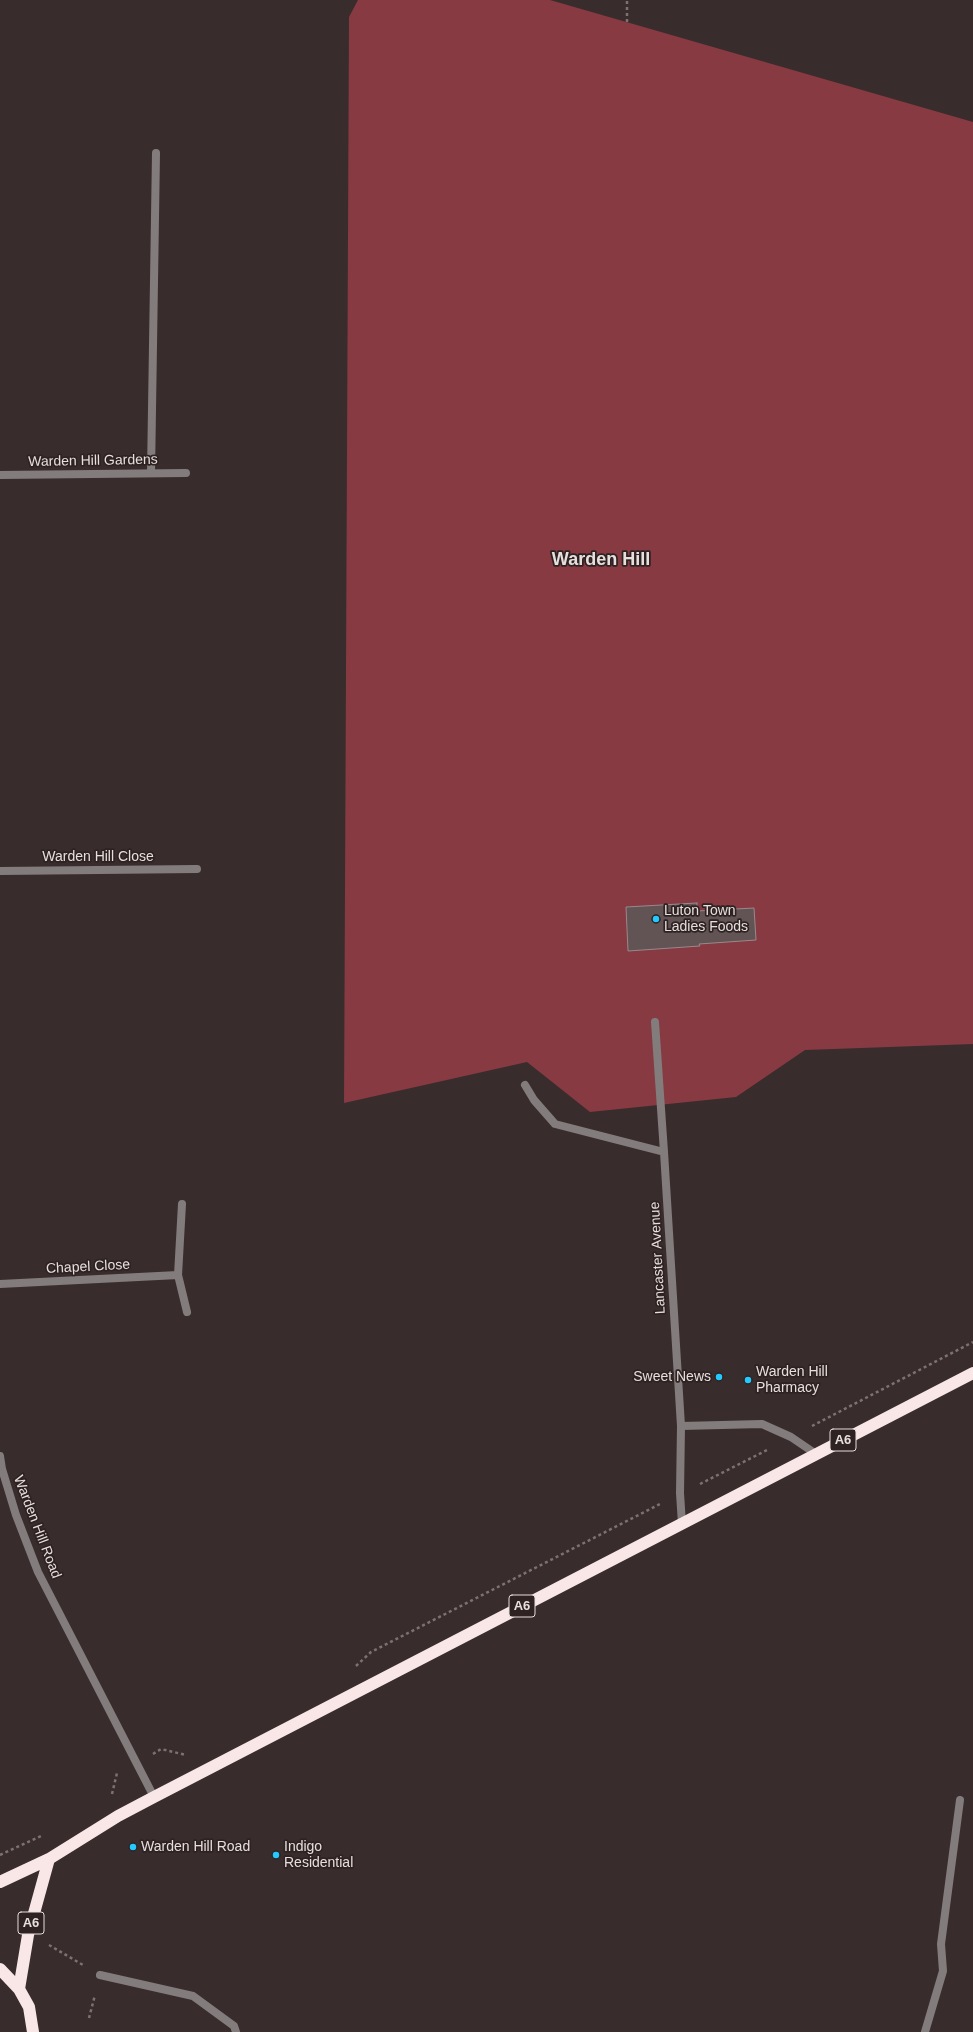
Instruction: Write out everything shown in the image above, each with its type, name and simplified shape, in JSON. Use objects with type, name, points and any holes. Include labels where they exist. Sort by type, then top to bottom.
[{"type":"highway","name":"A6","points":[[0,1882],[49,1859],[118,1816],[154,1797],[973,1373]]},
{"type":"highway","name":"A6","points":[[20,1989],[28,1935],[49,1859]]},
{"type":"highway","points":[[0,1969],[20,1989],[29,2007],[33,2032]]},
{"type":"street","points":[[151,473],[156,153]]},
{"type":"street","name":"Warden Hill Gardens","points":[[0,475],[186,473]]},
{"type":"street","name":"Warden Hill Close","points":[[0,871],[197,869]]},
{"type":"street","name":"Lancaster Avenue","points":[[655,1022],[681,1426],[680,1493],[682,1524]]},
{"type":"street","points":[[525,1085],[534,1100],[555,1124],[664,1152]]},
{"type":"street","points":[[182,1204],[178,1276],[187,1312]]},
{"type":"street","name":"Chapel Close","points":[[0,1284],[178,1276]]},
{"type":"street","points":[[681,1426],[762,1424],[791,1437],[816,1454]]},
{"type":"street","name":"Warden Hill Road","points":[[0,1456],[2,1469],[16,1515],[38,1572],[154,1797]]},
{"type":"street","points":[[925,2032],[943,1971],[941,1944],[960,1800]]},
{"type":"street","points":[[100,1975],[194,1996],[234,2026],[236,2032]]},
{"type":"path","points":[[627,0],[627,22]]},
{"type":"path","points":[[351,1670],[371,1652],[973,1342]]},
{"type":"path","points":[[161,1749],[189,1756]]},
{"type":"shaded area","points":[[358,0],[550,0],[973,122],[973,1044],[805,1050],[736,1097],[590,1112],[527,1062],[344,1103],[349,17]]},
{"type":"building","points":[[697,903],[697,911],[754,908],[756,940],[628,951],[626,907]]},
{"type":"place","name":"Luton Town Ladies Foods","points":[[656,919]]},
{"type":"place","name":"Sweet News","points":[[719,1377]]},
{"type":"place","name":"Warden Hill Pharmacy","points":[[748,1380]]},
{"type":"place","name":"Warden Hill Road","points":[[133,1847]]},
{"type":"place","name":"Indigo Residential","points":[[276,1855]]},
{"type":"district","name":"Warden Hill","points":[[601,560]]}]
